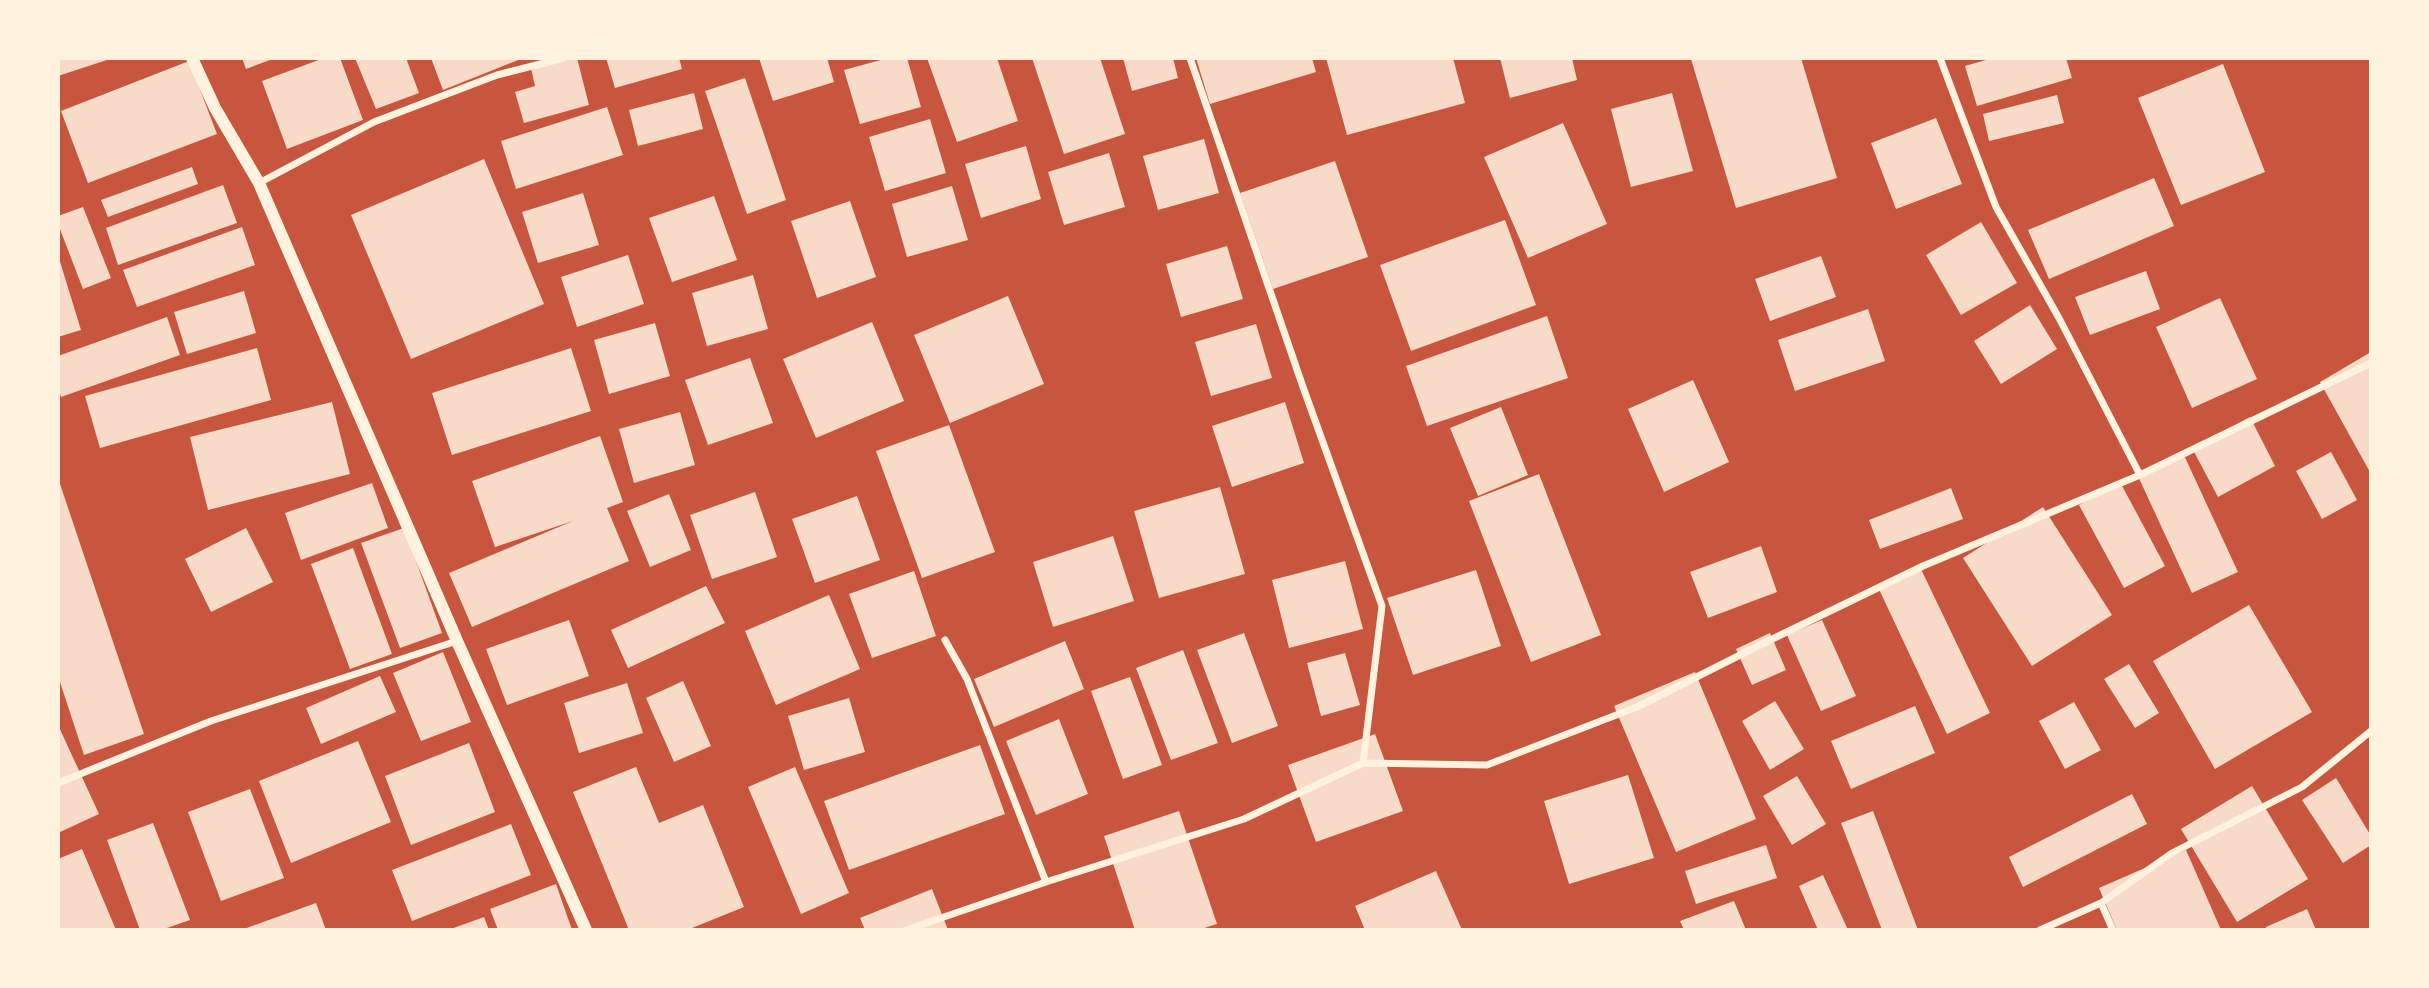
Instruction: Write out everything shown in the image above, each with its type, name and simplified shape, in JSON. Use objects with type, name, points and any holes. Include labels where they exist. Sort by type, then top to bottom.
[{"type":"street","points":[[192,58],[215,108],[259,183],[457,641],[586,930]]},
{"type":"street","points":[[259,183],[374,122],[497,75],[564,58]]},
{"type":"street","points":[[1191,58],[1303,387],[1382,606],[1363,763]]},
{"type":"street","points":[[1940,58],[1996,207],[2059,318],[2140,475]]},
{"type":"street","points":[[906,930],[1244,819],[1363,763],[1487,765],[1637,707],[1923,566],[2140,475],[2371,363]]},
{"type":"street","points":[[945,640],[967,680],[1046,882]]},
{"type":"street","points":[[58,783],[211,721],[457,641]]},
{"type":"street","points":[[2040,930],[2101,903],[2172,853],[2301,787],[2371,731]]},
{"type":"street","points":[[2101,903],[2112,930]]},
{"type":"building","points":[[58,58],[113,58],[58,76]]},
{"type":"building","points":[[242,58],[275,58],[246,69]]},
{"type":"building","points":[[324,58],[340,58],[363,120],[287,149],[262,81]]},
{"type":"building","points":[[355,58],[406,58],[419,93],[376,109]]},
{"type":"building","points":[[431,58],[523,58],[443,90]]},
{"type":"building","points":[[577,58],[589,105],[524,123],[515,92],[535,86],[531,68]]},
{"type":"building","points":[[606,58],[679,58],[682,69],[615,88]]},
{"type":"building","points":[[759,58],[827,58],[834,82],[773,101]]},
{"type":"building","points":[[888,58],[907,58],[921,107],[860,124],[844,70]]},
{"type":"building","points":[[927,58],[997,58],[1018,121],[957,142]]},
{"type":"building","points":[[1032,58],[1100,58],[1125,134],[1064,154]]},
{"type":"building","points":[[1123,58],[1173,58],[1178,78],[1132,91]]},
{"type":"building","points":[[1196,58],[1312,58],[1316,72],[1210,104]]},
{"type":"building","points":[[1326,58],[1453,58],[1465,103],[1347,135]]},
{"type":"building","points":[[1500,58],[1572,58],[1577,80],[1510,98]]},
{"type":"building","points":[[1801,58],[1837,178],[1736,208],[1691,59]]},
{"type":"building","points":[[1993,58],[2066,58],[2072,78],[1977,106],[1965,66]]},
{"type":"building","points":[[189,61],[217,134],[88,183],[61,111]]},
{"type":"building","points":[[2223,64],[2265,172],[2181,205],[2138,98]]},
{"type":"building","points":[[745,78],[786,200],[747,214],[705,91]]},
{"type":"building","points":[[694,93],[703,129],[638,146],[629,110]]},
{"type":"building","points":[[1672,93],[1693,171],[1631,187],[1611,109]]},
{"type":"building","points":[[2057,95],[2064,123],[1989,141],[1983,114]]},
{"type":"building","points":[[607,107],[623,155],[516,189],[501,141]]},
{"type":"building","points":[[1936,118],[1962,184],[1896,209],[1871,143]]},
{"type":"building","points":[[930,119],[946,173],[885,191],[869,137]]},
{"type":"building","points":[[1563,123],[1607,224],[1528,258],[1484,157]]},
{"type":"building","points":[[1204,139],[1219,193],[1158,210],[1143,156]]},
{"type":"building","points":[[1026,146],[1041,199],[981,218],[965,164]]},
{"type":"building","points":[[1109,153],[1125,207],[1064,225],[1048,172]]},
{"type":"building","points":[[484,159],[544,304],[411,359],[351,215]]},
{"type":"building","points":[[1335,161],[1368,257],[1273,289],[1240,193]]},
{"type":"building","points":[[192,167],[198,184],[108,217],[101,200]]},
{"type":"building","points":[[2154,178],[2174,226],[2049,279],[2028,230]]},
{"type":"building","points":[[223,185],[237,223],[118,265],[106,228]]},
{"type":"building","points":[[952,186],[968,240],[907,257],[892,204]]},
{"type":"building","points":[[583,193],[599,245],[538,263],[522,212]]},
{"type":"building","points":[[714,196],[737,260],[672,282],[649,218]]},
{"type":"building","points":[[850,201],[876,277],[817,298],[791,221]]},
{"type":"building","points":[[83,207],[111,278],[83,289],[58,224],[58,216]]},
{"type":"building","points":[[1505,220],[1536,305],[1411,351],[1380,265]]},
{"type":"building","points":[[1981,222],[2017,283],[1961,315],[1926,255]]},
{"type":"building","points":[[242,227],[255,265],[137,307],[123,270]]},
{"type":"building","points":[[1227,246],[1243,299],[1181,317],[1166,264]]},
{"type":"building","points":[[58,255],[81,330],[58,337]]},
{"type":"building","points":[[628,255],[644,304],[577,327],[561,277]]},
{"type":"building","points":[[1821,256],[1836,297],[1770,321],[1755,279]]},
{"type":"building","points":[[2146,271],[2160,309],[2090,335],[2075,297]]},
{"type":"building","points":[[753,275],[768,329],[707,346],[692,293]]},
{"type":"building","points":[[244,291],[256,333],[187,354],[174,312]]},
{"type":"building","points":[[1008,296],[1044,384],[950,423],[914,335]]},
{"type":"building","points":[[2220,298],[2257,379],[2192,408],[2156,327]]},
{"type":"building","points":[[2030,305],[2057,349],[2001,384],[1974,341]]},
{"type":"building","points":[[1868,309],[1885,361],[1795,391],[1778,340]]},
{"type":"building","points":[[1547,316],[1568,378],[1427,426],[1406,366]]},
{"type":"building","points":[[167,317],[180,355],[61,397],[58,387],[58,356]]},
{"type":"building","points":[[872,322],[904,401],[816,438],[783,359]]},
{"type":"building","points":[[655,323],[670,376],[609,394],[594,340]]},
{"type":"building","points":[[1256,324],[1272,378],[1211,396],[1195,342]]},
{"type":"building","points":[[257,348],[271,400],[100,448],[85,396]]},
{"type":"building","points":[[571,348],[591,411],[452,455],[432,393]]},
{"type":"building","points":[[2371,352],[2371,474],[2320,382]]},
{"type":"building","points":[[750,358],[773,423],[708,445],[685,380]]},
{"type":"building","points":[[1693,380],[1729,462],[1664,492],[1628,409]]},
{"type":"building","points":[[332,402],[350,474],[208,510],[190,437]]},
{"type":"building","points":[[1285,402],[1304,463],[1232,487],[1212,426]]},
{"type":"building","points":[[1501,407],[1528,475],[1478,496],[1450,428]]},
{"type":"building","points":[[680,412],[695,465],[634,483],[619,429]]},
{"type":"building","points":[[2250,417],[2275,466],[2218,497],[2192,448]]},
{"type":"building","points":[[949,425],[995,552],[922,578],[876,451]]},
{"type":"building","points":[[600,436],[623,502],[607,508],[629,561],[472,627],[449,573],[573,521],[495,547],[472,481]]},
{"type":"building","points":[[2331,452],[2357,500],[2322,519],[2296,471]]},
{"type":"building","points":[[2183,453],[2238,572],[2192,593],[2137,474]]},
{"type":"building","points":[[1539,474],[1601,635],[1531,662],[1469,501]]},
{"type":"building","points":[[58,478],[144,734],[84,755],[58,676]]},
{"type":"building","points":[[2120,482],[2165,566],[2124,588],[2079,505]]},
{"type":"building","points":[[372,483],[388,528],[301,560],[285,513]]},
{"type":"building","points":[[1220,487],[1245,574],[1159,598],[1134,511]]},
{"type":"building","points":[[1951,488],[1963,519],[1880,549],[1869,520]]},
{"type":"building","points":[[755,492],[777,557],[712,579],[690,515]]},
{"type":"building","points":[[669,494],[691,550],[650,567],[627,511]]},
{"type":"building","points":[[857,496],[880,560],[815,583],[792,519]]},
{"type":"building","points":[[2043,507],[2112,615],[2032,666],[1963,558]]},
{"type":"building","points":[[246,528],[273,582],[211,612],[185,559]]},
{"type":"building","points":[[404,528],[442,633],[400,648],[361,543]]},
{"type":"building","points":[[1113,536],[1134,601],[1053,627],[1033,562]]},
{"type":"building","points":[[1761,546],[1777,592],[1708,618],[1690,572]]},
{"type":"building","points":[[353,548],[392,654],[350,669],[311,564]]},
{"type":"building","points":[[1345,561],[1363,629],[1289,648],[1272,580]]},
{"type":"building","points":[[1919,565],[1990,713],[1947,734],[1877,585]]},
{"type":"building","points":[[1476,570],[1501,646],[1413,675],[1387,598]]},
{"type":"building","points":[[914,571],[936,636],[872,658],[849,594]]},
{"type":"building","points":[[706,586],[725,623],[628,668],[611,630]]},
{"type":"building","points":[[829,595],[860,669],[776,705],[745,631]]},
{"type":"building","points":[[2249,605],[2312,712],[2215,769],[2153,661]]},
{"type":"building","points":[[569,620],[589,676],[507,705],[486,649]]},
{"type":"building","points":[[1822,620],[1856,696],[1821,711],[1787,635]]},
{"type":"building","points":[[1244,633],[1278,726],[1232,743],[1197,650]]},
{"type":"building","points":[[1770,633],[1786,670],[1752,685],[1736,649]]},
{"type":"building","points":[[1065,641],[1084,689],[994,727],[974,679]]},
{"type":"building","points":[[1183,650],[1218,743],[1171,760],[1136,668]]},
{"type":"building","points":[[443,652],[471,722],[421,741],[393,673]]},
{"type":"building","points":[[1345,653],[1360,705],[1321,716],[1307,663]]},
{"type":"building","points":[[2129,664],[2159,713],[2135,728],[2104,679]]},
{"type":"building","points":[[1695,672],[1756,819],[1676,852],[1614,706]]},
{"type":"building","points":[[380,676],[396,712],[321,744],[306,708]]},
{"type":"building","points":[[1130,677],[1162,765],[1123,779],[1091,691]]},
{"type":"building","points":[[683,681],[711,746],[674,762],[646,698]]},
{"type":"building","points":[[627,683],[643,733],[579,753],[564,703]]},
{"type":"building","points":[[849,698],[865,752],[804,770],[788,716]]},
{"type":"building","points":[[1775,701],[1804,749],[1770,770],[1742,721]]},
{"type":"building","points":[[2074,702],[2101,750],[2065,769],[2039,721]]},
{"type":"building","points":[[1915,706],[1935,753],[1851,789],[1831,741]]},
{"type":"building","points":[[1059,719],[1088,794],[1036,815],[1006,741]]},
{"type":"building","points":[[58,725],[99,814],[58,833]]},
{"type":"building","points":[[1375,734],[1403,811],[1316,842],[1288,765]]},
{"type":"building","points":[[358,741],[391,822],[291,863],[259,781]]},
{"type":"building","points":[[469,743],[495,812],[411,845],[385,776]]},
{"type":"building","points":[[980,745],[1005,814],[849,870],[824,801]]},
{"type":"building","points":[[636,767],[659,823],[703,805],[744,907],[687,930],[629,930],[573,792]]},
{"type":"building","points":[[795,767],[849,893],[801,914],[748,787]]},
{"type":"building","points":[[1628,775],[1654,858],[1569,884],[1544,801]]},
{"type":"building","points":[[1797,776],[1826,824],[1792,845],[1763,796]]},
{"type":"building","points":[[2336,778],[2371,836],[2371,845],[2343,863],[2302,800]]},
{"type":"building","points":[[2252,786],[2308,879],[2237,922],[2181,829]]},
{"type":"building","points":[[250,789],[284,878],[221,901],[188,812]]},
{"type":"building","points":[[2132,794],[2147,824],[2023,887],[2009,857]]},
{"type":"building","points":[[1179,811],[1217,924],[1198,930],[1135,930],[1104,836]]},
{"type":"building","points":[[1873,811],[1918,930],[1882,930],[1841,823]]},
{"type":"building","points":[[153,823],[190,920],[161,930],[140,930],[107,840]]},
{"type":"building","points":[[511,824],[531,875],[412,921],[392,870]]},
{"type":"building","points":[[1766,845],[1777,878],[1696,904],[1685,871]]},
{"type":"building","points":[[82,849],[116,930],[58,930],[58,859]]},
{"type":"building","points":[[2186,850],[2221,930],[2117,930],[2099,888]]},
{"type":"building","points":[[1436,871],[1462,930],[1365,930],[1355,906]]},
{"type":"building","points":[[1823,875],[1848,930],[1818,930],[1799,886]]},
{"type":"building","points":[[556,884],[572,930],[498,930],[490,909]]},
{"type":"building","points":[[932,889],[948,930],[865,930],[860,918]]},
{"type":"building","points":[[1734,901],[1746,930],[1684,930],[1680,921]]},
{"type":"building","points":[[316,903],[326,930],[241,930]]},
{"type":"building","points":[[2307,909],[2316,930],[2267,930],[2266,927]]},
{"type":"building","points":[[484,917],[489,930],[448,930]]}]
